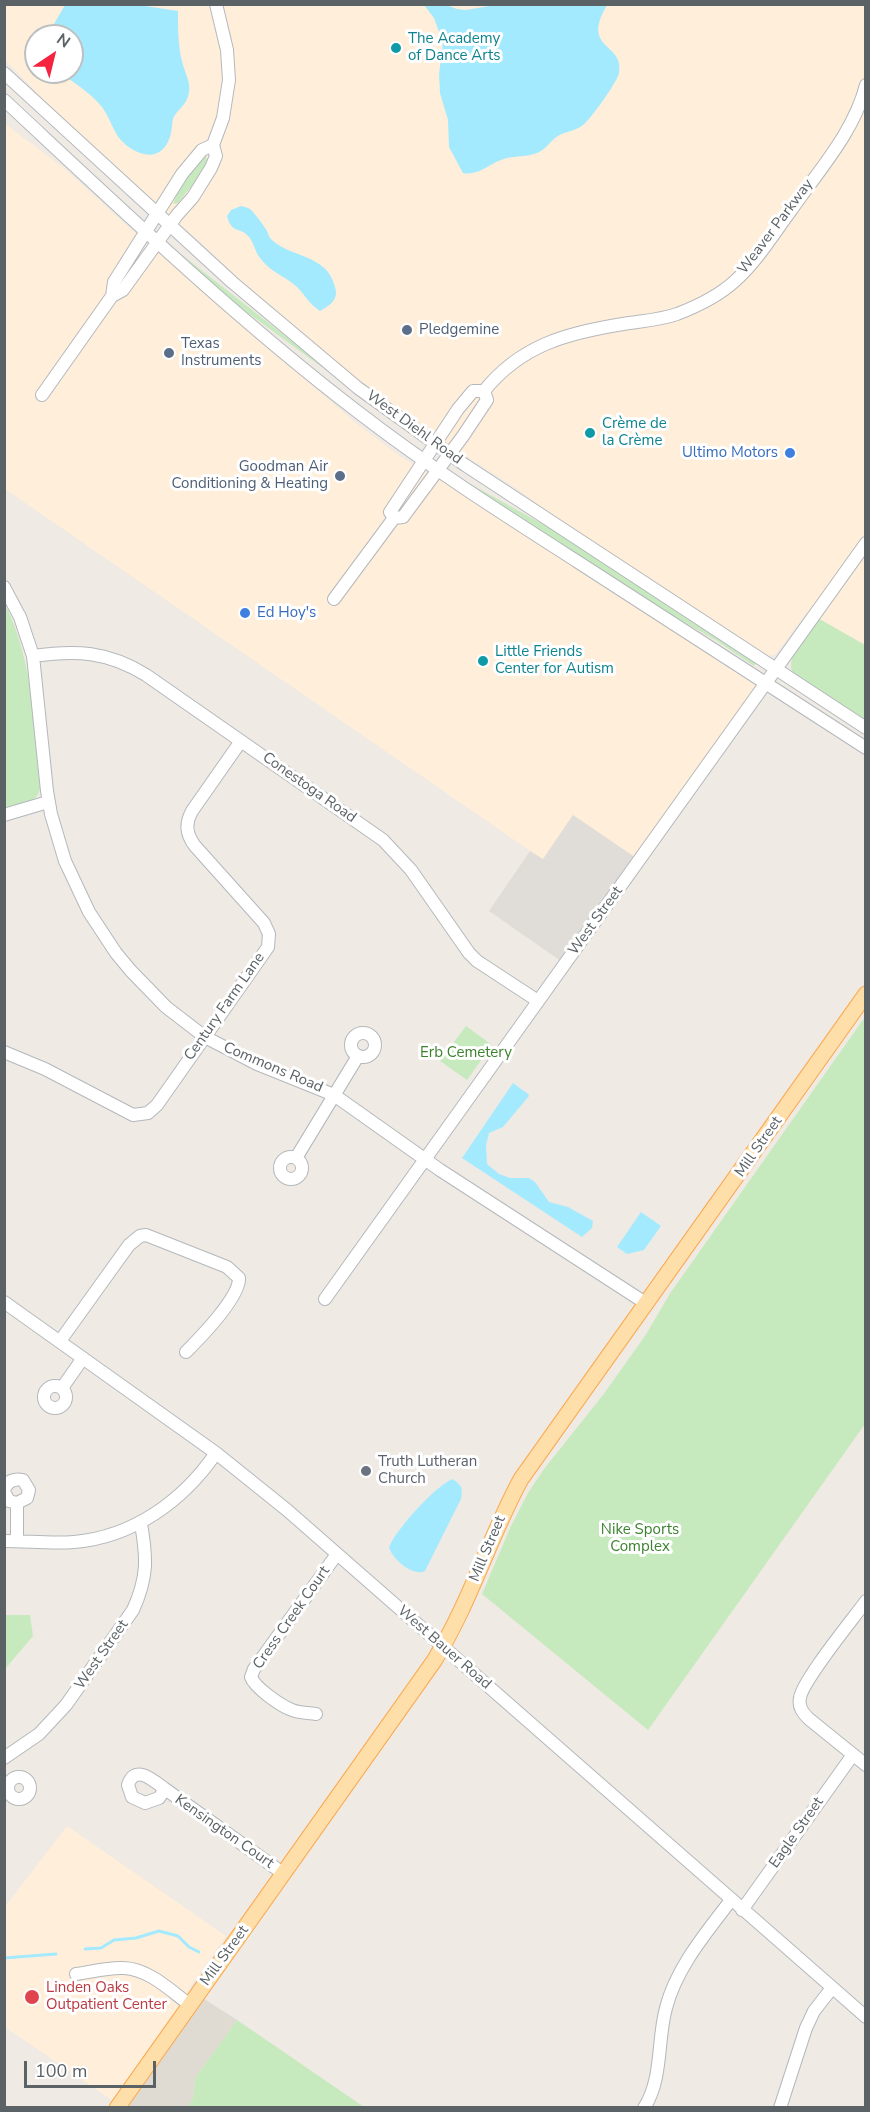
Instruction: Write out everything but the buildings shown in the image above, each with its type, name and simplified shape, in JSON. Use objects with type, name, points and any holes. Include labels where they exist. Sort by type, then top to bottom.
[{"type":"main road","name":"Mill Street","points":[[117,2108],[443,1646],[464,1608],[508,1503],[521,1479],[866,994]]},
{"type":"street","points":[[42,394],[112,296],[123,290],[169,225],[194,196],[211,168],[216,156],[213,145],[226,103],[229,80],[227,50],[216,4]]},
{"type":"street","name":"West Diehl Road","points":[[4,73],[232,282],[320,357],[449,454],[866,728]]},
{"type":"street","name":"Weaver Parkway","points":[[484,391],[511,364],[546,343],[582,331],[674,315],[705,302],[731,284],[759,254],[841,139],[855,115],[866,85]]},
{"type":"street","name":"West Diehl Road","points":[[4,100],[219,297],[281,351],[360,413],[437,470],[866,748]]},
{"type":"street","points":[[112,296],[114,282],[190,164],[202,150],[213,145]]},
{"type":"street","name":"Weaver Parkway","points":[[394,518],[390,512],[465,399],[473,391],[484,391]]},
{"type":"street","name":"Weaver Parkway","points":[[449,454],[487,400],[484,391]]},
{"type":"street","points":[[334,600],[394,518],[404,517],[449,454]]},
{"type":"street","name":"West Street","points":[[325,1299],[866,543]]},
{"type":"street","name":"Commons Road","points":[[4,586],[20,617],[33,656],[48,802],[57,835],[75,885],[102,933],[148,990],[204,1037],[256,1064],[334,1095],[425,1160],[647,1304]]},
{"type":"street","name":"Conestoga Road","points":[[33,656],[79,652],[99,655],[122,662],[146,675],[383,840],[411,870],[469,953],[538,1001]]},
{"type":"street","name":"Century Farm Lane","points":[[4,1052],[45,1069],[127,1112],[139,1115],[148,1113],[158,1105],[263,954],[269,940],[264,923],[195,846],[187,834],[187,823],[192,811],[241,741]]},
{"type":"street","points":[[4,814],[48,802]]},
{"type":"street","points":[[296,1158],[358,1056]]},
{"type":"street","points":[[60,1341],[129,1245],[140,1236],[146,1235],[227,1267],[239,1278],[238,1289],[207,1332],[186,1352]]},
{"type":"street","name":"West Bauer Road","points":[[4,1302],[216,1453],[287,1510],[866,2018]]},
{"type":"street","points":[[62,1388],[83,1358]]},
{"type":"street","points":[[17,1503],[11,1541],[74,1542],[103,1536],[141,1524],[169,1504],[190,1485],[216,1453]]},
{"type":"street","points":[[15,1479],[26,1483],[28,1494],[24,1501],[17,1503],[9,1501],[4,1491],[8,1483],[15,1479]]},
{"type":"street","name":"West Street","points":[[4,1759],[39,1734],[66,1705],[133,1610],[141,1592],[146,1568],[141,1524]]},
{"type":"street","name":"Cress Creek Court","points":[[316,1714],[294,1711],[282,1705],[256,1686],[251,1677],[254,1669],[337,1554]]},
{"type":"street","points":[[866,1601],[805,1686],[799,1702],[803,1713],[809,1719],[866,1766]]},
{"type":"street","name":"Eagle Street","points":[[742,1910],[852,1756]]},
{"type":"street","points":[[4,1759],[14,1777]]},
{"type":"street","name":"Kensington Court","points":[[165,1789],[284,1874]]},
{"type":"street","points":[[644,2108],[653,2089],[662,2027],[673,1987],[699,1944],[731,1900]]},
{"type":"street","points":[[76,1974],[118,1968],[135,1970],[150,1977],[190,2005]]},
{"type":"street","points":[[780,2108],[806,2028],[814,2012],[832,1988]]},
{"type":"shaded area","points":[[4,5],[865,5],[865,645],[807,612],[776,654],[767,657],[578,534],[516,488],[418,426],[359,382],[286,323],[198,240],[76,133],[28,84],[84,84],[84,24],[24,24],[24,80],[5,60]]},
{"type":"shaded area","points":[[4,123],[65,169],[126,225],[356,423],[401,457],[455,489],[763,689],[639,860],[542,859],[5,489]]},
{"type":"shaded area","points":[[573,815],[639,860],[565,964],[489,911],[530,851],[543,859]]},
{"type":"shaded area","points":[[67,1826],[226,1936],[189,1988],[198,1995],[119,2105],[5,2027],[4,1908]]},
{"type":"shaded area","points":[[198,1995],[237,2020],[195,2078],[193,2098],[188,2107],[117,2108]]},
{"type":"green space","points":[[206,155],[207,161],[198,178],[178,203],[173,204],[182,182]]},
{"type":"green space","points":[[182,255],[331,372],[222,294]]},
{"type":"green space","points":[[456,476],[573,541],[756,663],[754,666],[717,641],[641,597]]},
{"type":"green space","points":[[4,603],[14,625],[27,670],[40,788],[36,798],[31,801],[5,807]]},
{"type":"green space","points":[[816,617],[865,645],[865,722],[793,675],[791,667],[794,652]]},
{"type":"green space","name":"Nike Sports Complex","points":[[865,1017],[865,1424],[648,1730],[482,1594],[528,1493],[645,1336],[671,1292]]},
{"type":"green space","name":"Erb Cemetery","points":[[466,1026],[492,1045],[467,1080],[440,1061]]},
{"type":"green space","points":[[5,1615],[30,1615],[33,1636],[5,1669]]},
{"type":"green space","points":[[237,2020],[364,2107],[188,2107],[193,2098],[195,2078]]},
{"type":"water","points":[[65,5],[139,5],[178,11],[180,49],[189,84],[188,97],[173,119],[168,142],[159,152],[147,155],[126,145],[118,137],[98,102],[76,84],[84,84],[84,24],[54,24]]},
{"type":"water","points":[[424,5],[446,5],[466,10],[495,5],[607,5],[598,31],[605,45],[616,56],[619,73],[603,100],[587,122],[580,127],[558,136],[537,153],[505,158],[478,172],[468,174],[463,173],[449,147],[448,120],[440,93],[439,74],[443,43],[434,18]]},
{"type":"water","points":[[241,206],[252,210],[271,239],[279,245],[307,257],[324,268],[331,276],[336,292],[335,299],[330,304],[320,311],[297,287],[264,263],[249,237],[231,226],[229,222],[227,216],[231,210]]},
{"type":"water","points":[[513,1083],[529,1096],[503,1127],[489,1133],[486,1145],[487,1164],[499,1174],[510,1178],[529,1178],[535,1182],[549,1202],[568,1207],[593,1221],[592,1228],[582,1237],[462,1158]]},
{"type":"water","points":[[641,1212],[661,1226],[644,1250],[627,1254],[617,1247]]},
{"type":"water","points":[[453,1479],[461,1488],[461,1499],[425,1571],[409,1569],[394,1557],[389,1547],[419,1507],[437,1489]]},
{"type":"waterway","points":[[85,1949],[101,1948],[114,1940],[136,1938],[159,1931],[178,1936],[189,1947],[199,1952]]},
{"type":"waterway","points":[[4,1958],[56,1954]]},
{"type":"place","name":"The Academy of Dance Arts","points":[[396,48]]},
{"type":"place","name":"Pledgemine","points":[[407,330]]},
{"type":"place","name":"Texas Instruments","points":[[169,353]]},
{"type":"place","name":"Crème de la Crème","points":[[590,433]]},
{"type":"place","name":"Ultimo Motors","points":[[790,453]]},
{"type":"place","name":"Goodman Air Conditioning & Heating","points":[[340,476]]},
{"type":"place","name":"Ed Hoy's","points":[[245,613]]},
{"type":"place","name":"Little Friends Center for Autism","points":[[483,661]]},
{"type":"place","name":"Truth Lutheran Church","points":[[366,1471]]},
{"type":"place","name":"Linden Oaks Outpatient Center","points":[[32,1997]]}]
